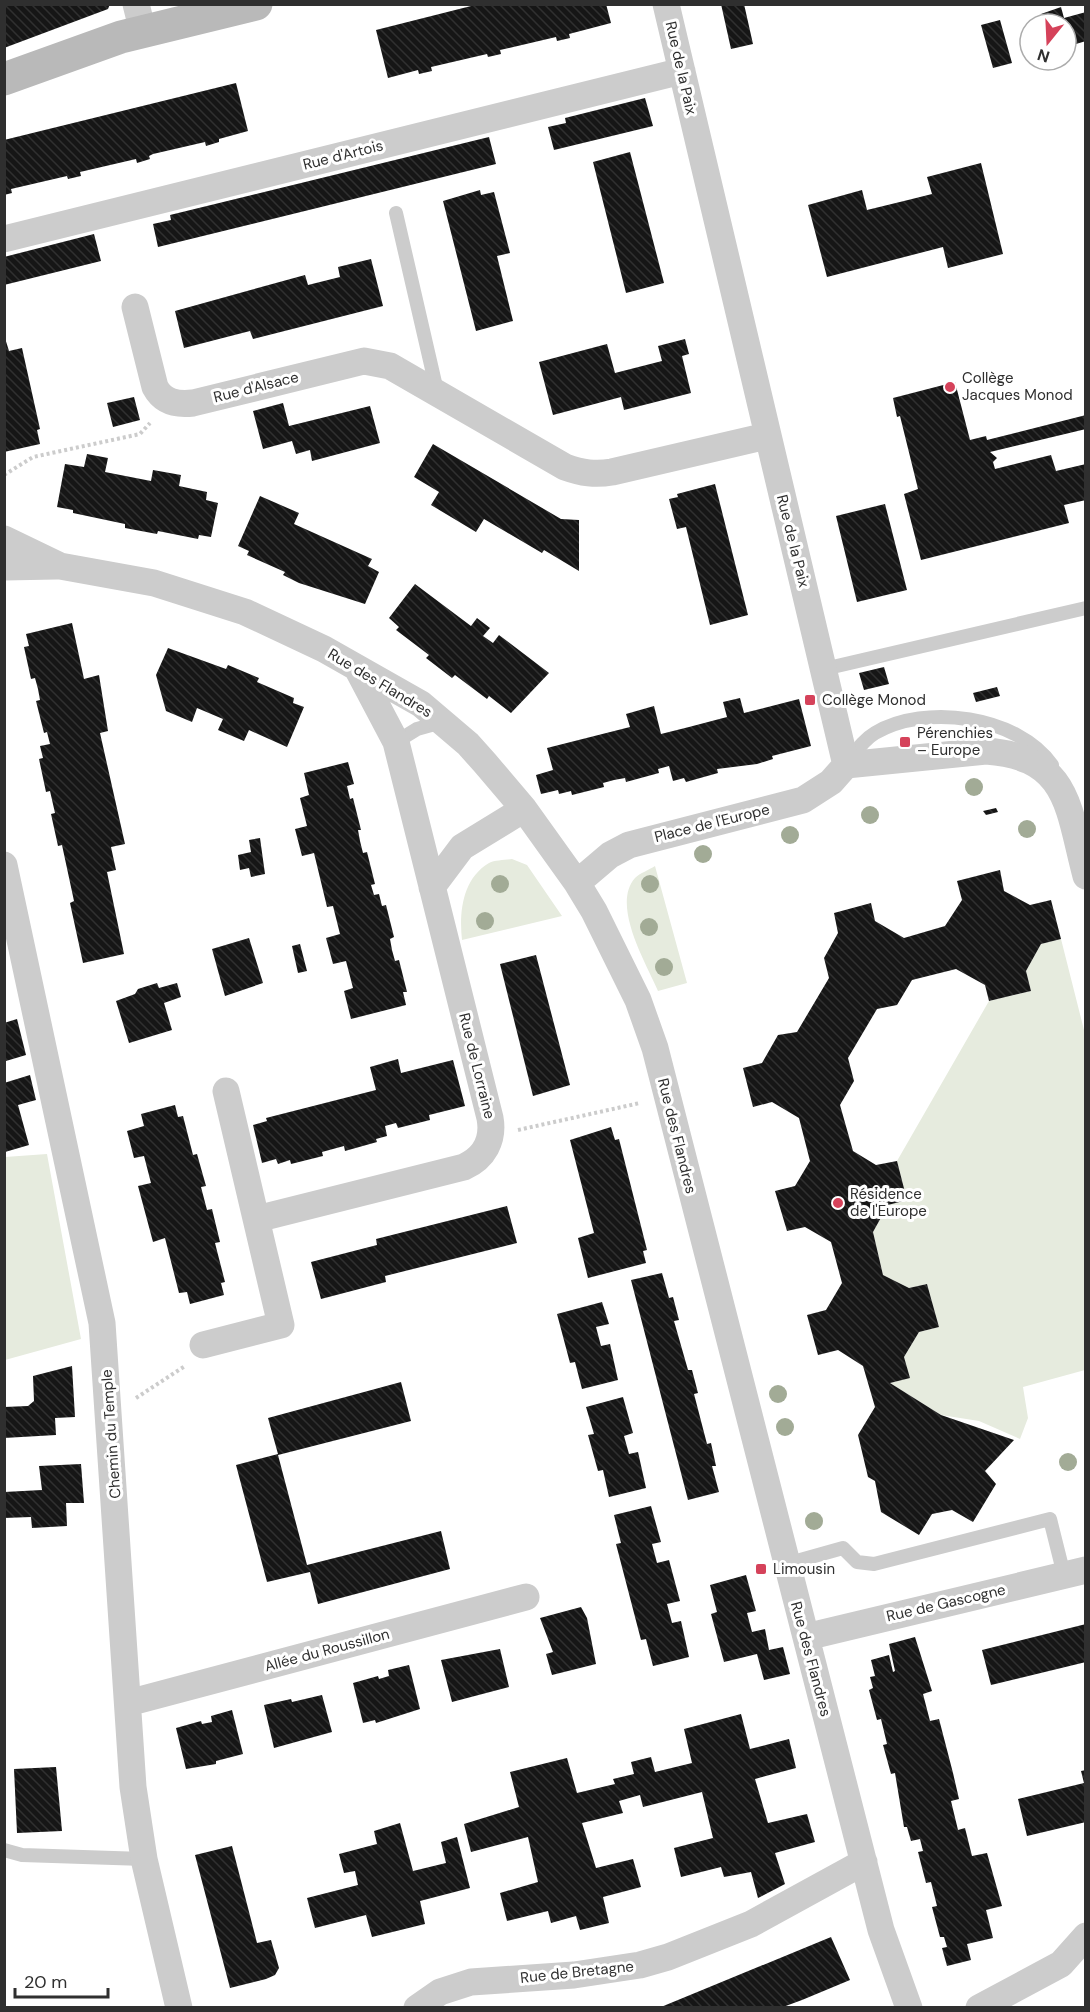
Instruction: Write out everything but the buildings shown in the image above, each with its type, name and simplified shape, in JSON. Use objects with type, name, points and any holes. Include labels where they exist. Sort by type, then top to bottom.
[{"type":"main road","points":[[4,79],[102,43],[140,18],[256,4]]},
{"type":"street","name":"Rue de la Paix","points":[[666,4],[846,765]]},
{"type":"street","name":"Rue d'Artois","points":[[4,239],[682,71]]},
{"type":"street","points":[[135,307],[155,387],[170,401]]},
{"type":"street","name":"Rue d'Alsace","points":[[170,401],[193,403],[364,361],[390,366],[437,391],[565,467],[596,474],[767,436]]},
{"type":"street","name":"Rue des Flandres","points":[[4,539],[60,566]]},
{"type":"street","name":"Rue des Flandres","points":[[4,567],[60,566],[154,583],[220,603],[291,631],[421,704],[444,722],[474,750],[524,809],[577,883],[594,911],[638,1000],[655,1048],[864,1862],[889,1956],[909,2007]]},
{"type":"street","name":"Rue de Lorraine","points":[[258,1219],[464,1167],[480,1157],[491,1137],[490,1118],[396,742],[357,669]]},
{"type":"street","points":[[846,765],[999,752],[1021,757],[1054,778],[1065,794],[1086,876]]},
{"type":"street","name":"Place de l'Europe","points":[[577,883],[610,855],[629,845],[814,795],[831,782],[846,765]]},
{"type":"street","points":[[432,888],[462,847],[524,809]]},
{"type":"street","points":[[418,835],[439,846],[462,847]]},
{"type":"street","name":"Chemin du Temple","points":[[4,865],[98,1296],[109,1403],[133,1787],[144,1859],[179,2007]]},
{"type":"street","points":[[203,1345],[282,1325],[226,1091]]},
{"type":"street","name":"Rue de Gascogne","points":[[806,1637],[1075,1573]]},
{"type":"street","name":"Allée du Roussillon","points":[[128,1702],[526,1597]]},
{"type":"street","name":"Rue de Bretagne","points":[[417,2007],[440,1992],[471,1982],[607,1971],[676,1955],[752,1924],[864,1862]]},
{"type":"street","points":[[980,2007],[1053,1970],[1073,1953],[1086,1936]]},
{"type":"lane","points":[[396,213],[437,391]]},
{"type":"lane","points":[[824,669],[1086,608]]},
{"type":"lane","points":[[846,765],[867,738],[884,728],[940,718],[966,718],[1004,728],[1026,739],[1050,762],[1065,794]]},
{"type":"lane","points":[[396,742],[417,729],[444,722]]},
{"type":"lane","points":[[786,1564],[843,1548],[857,1562],[874,1564],[1050,1519],[1075,1573]]},
{"type":"lane","points":[[4,1850],[22,1855],[144,1859]]},
{"type":"path","points":[[4,475],[33,457],[140,434],[170,401]]},
{"type":"path","points":[[491,1137],[667,1097]]},
{"type":"path","points":[[109,1403],[134,1399],[190,1363],[203,1345]]},
{"type":"shaded area","points":[[512,859],[527,865],[562,916],[462,940],[462,908],[464,897],[473,878],[489,863]]},
{"type":"shaded area","points":[[655,866],[687,983],[658,991],[633,934],[627,903],[629,889],[635,878]]},
{"type":"shaded area","points":[[1061,939],[1085,1034],[1085,1370],[1023,1387],[1028,1418],[1020,1439],[979,1421],[941,1415],[890,1383],[909,1378],[904,1357],[919,1332],[939,1327],[927,1284],[909,1288],[883,1275],[873,1232],[888,1205],[907,1200],[897,1161],[989,1001],[1031,991],[1026,971],[1041,944]]},
{"type":"shaded area","points":[[47,1154],[81,1339],[5,1360],[5,1157]]},
{"type":"place","name":"Collège Jacques Monod","points":[[950,387]]},
{"type":"place","name":"Collège Monod","points":[[810,700]]},
{"type":"place","name":"Pérenchies – Europe","points":[[905,742]]},
{"type":"place","name":"Résidence de l'Europe","points":[[838,1203]]},
{"type":"place","name":"Limousin","points":[[761,1569]]}]
